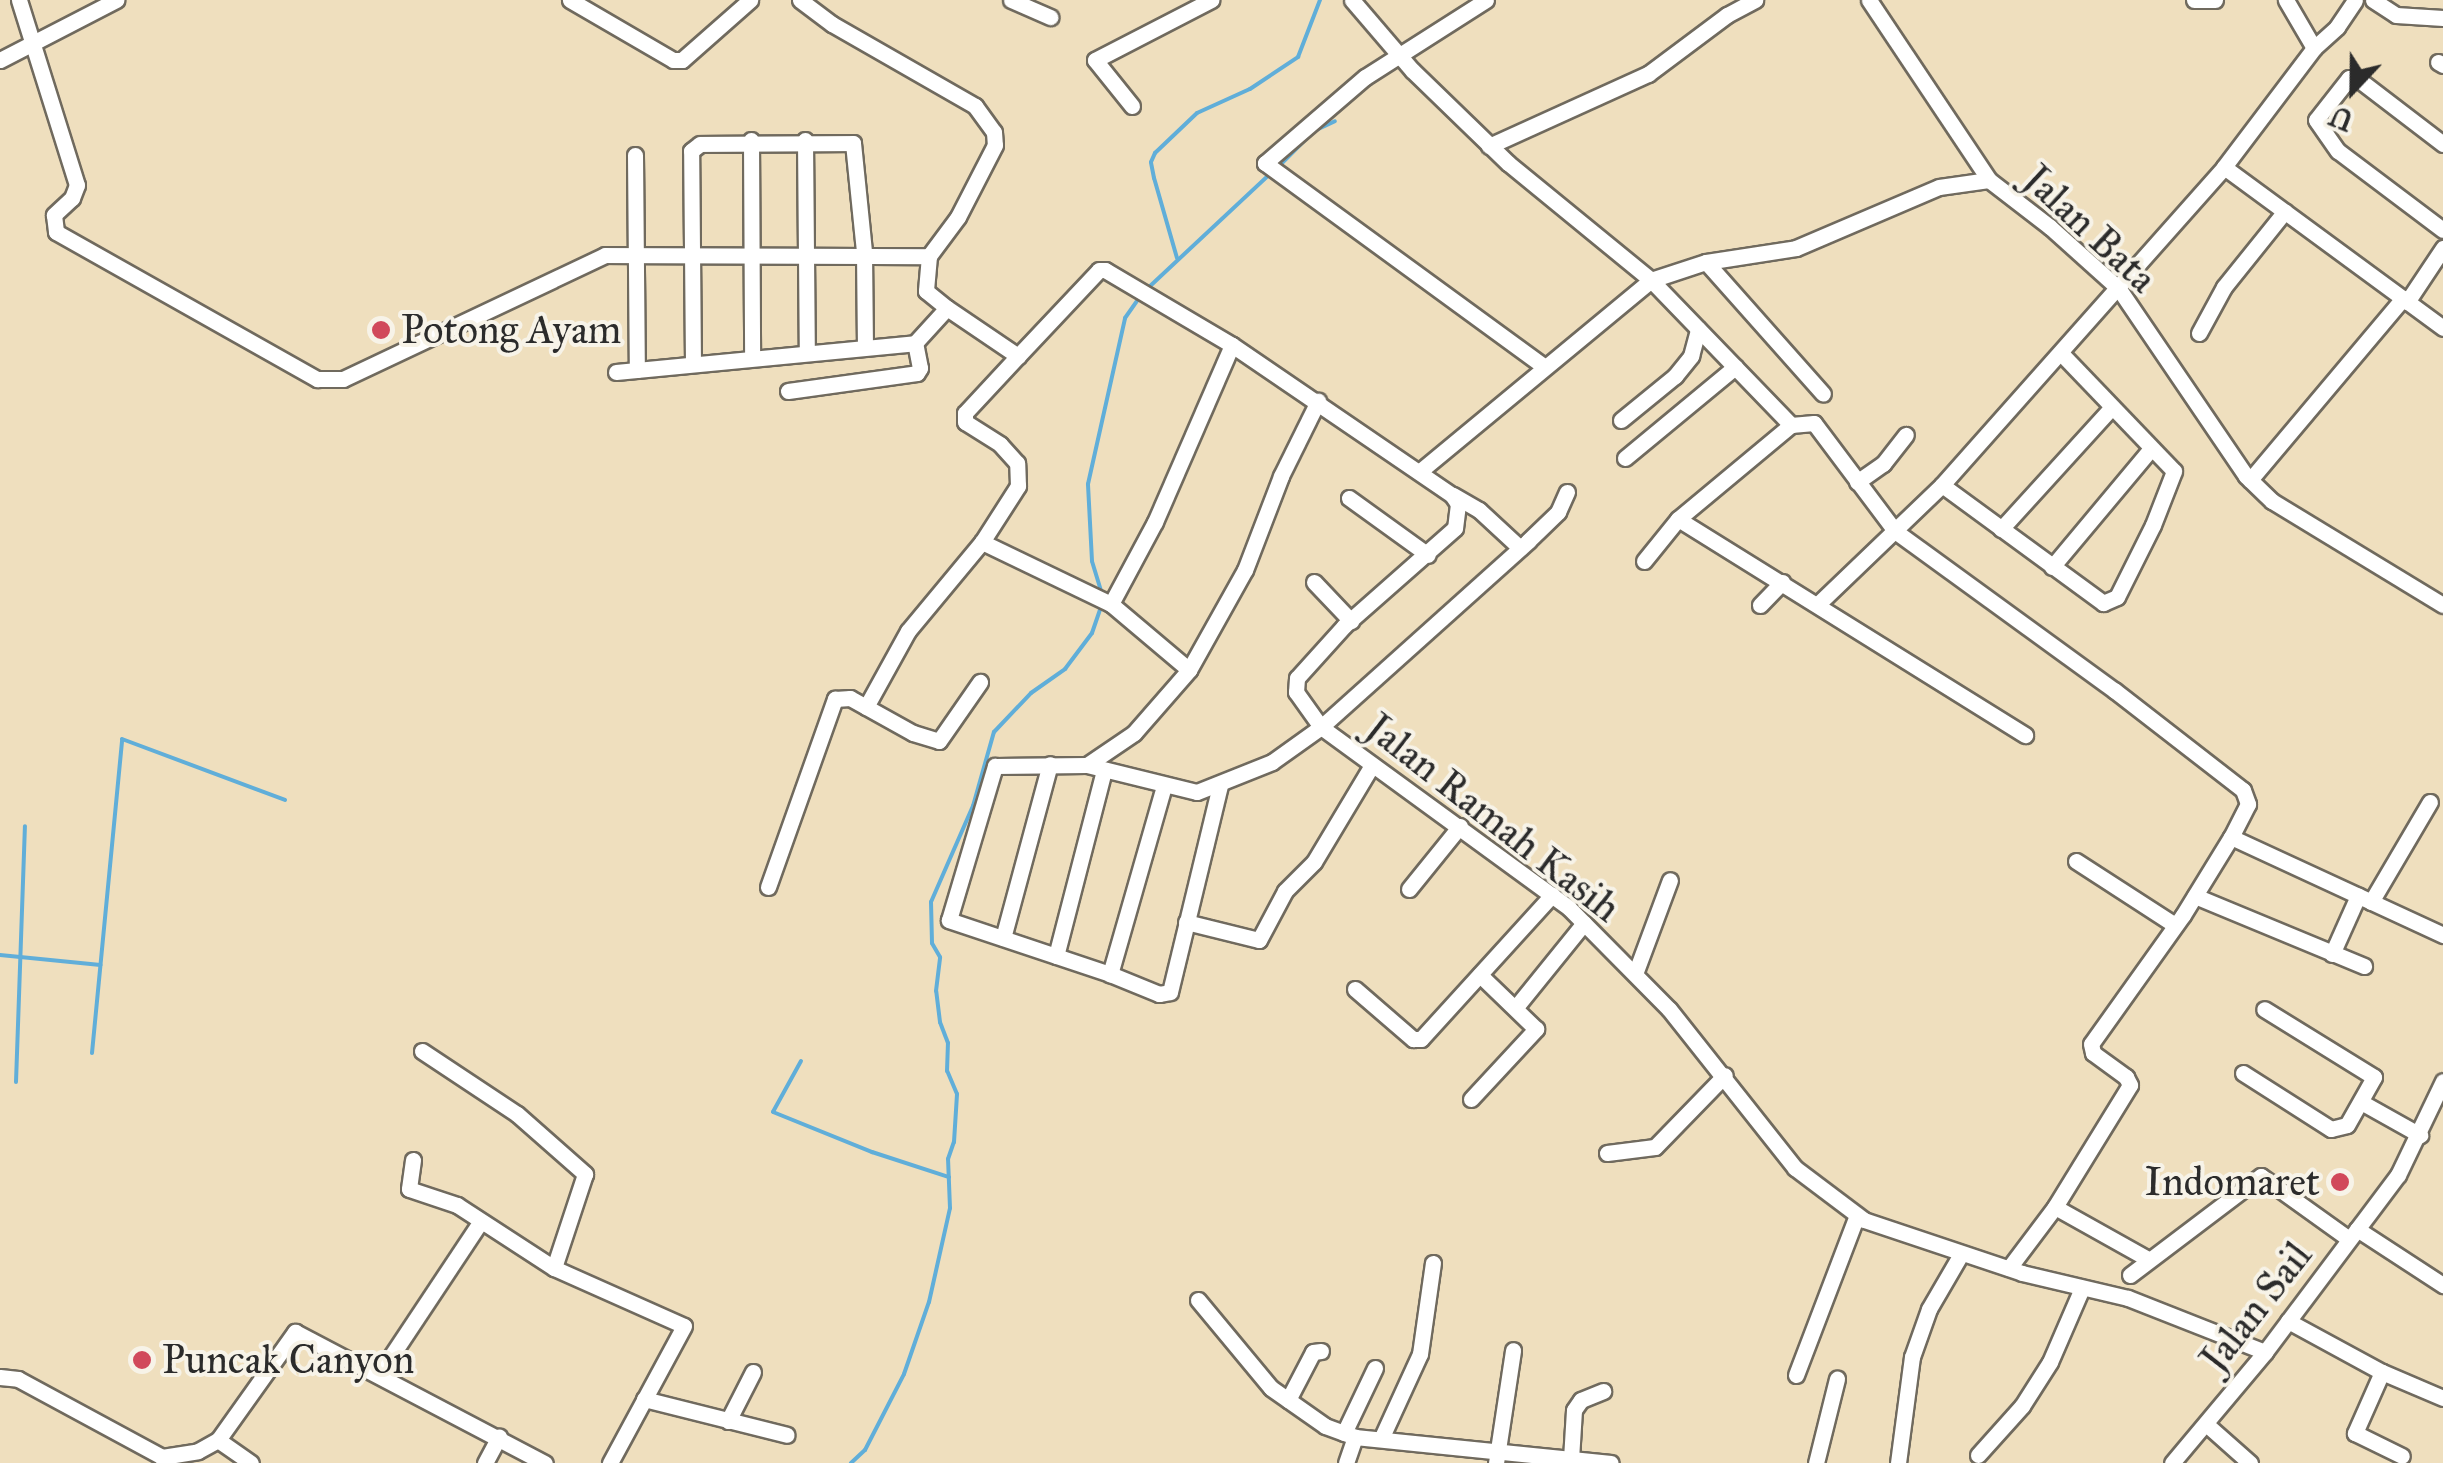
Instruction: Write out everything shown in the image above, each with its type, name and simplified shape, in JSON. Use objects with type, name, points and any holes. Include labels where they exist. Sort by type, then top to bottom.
[{"type":"street","points":[[0,60],[116,0]]},
{"type":"street","points":[[572,1],[673,60],[682,60],[750,0]]},
{"type":"street","points":[[788,391],[917,373],[929,256],[958,217],[995,145],[994,132],[974,106],[832,24],[800,0]]},
{"type":"street","points":[[1132,106],[1094,60],[1211,0]]},
{"type":"street","points":[[1486,0],[1365,77],[1265,159],[1266,164],[1545,367]]},
{"type":"street","points":[[1715,0],[1727,14]]},
{"type":"street","points":[[1490,146],[1608,88],[1648,74],[1727,14],[1754,0]]},
{"type":"street","points":[[1869,0],[1989,180]]},
{"type":"street","points":[[2194,0],[2215,0]]},
{"type":"street","points":[[2286,0],[2314,48]]},
{"type":"street","points":[[1818,604],[1942,485],[2062,354],[2224,167],[2355,0]]},
{"type":"street","points":[[2373,0],[2396,14],[2443,18]]},
{"type":"street","points":[[0,6],[19,2],[77,185],[72,198],[54,215],[56,232],[317,379],[342,379],[605,255],[864,252],[929,256]]},
{"type":"street","points":[[1020,2],[1050,17]]},
{"type":"street","points":[[1354,2],[1490,146],[1650,280],[1791,425]]},
{"type":"street","points":[[2443,144],[2358,79],[2349,78],[2316,120],[2338,151],[2443,230]]},
{"type":"street","points":[[751,140],[752,358]]},
{"type":"street","points":[[693,364],[692,151],[700,144],[751,140],[853,142],[864,252],[865,347]]},
{"type":"street","points":[[805,140],[808,353]]},
{"type":"street","points":[[635,155],[638,370]]},
{"type":"street","points":[[2224,167],[2443,328]]},
{"type":"street","name":"Jalan Bata","points":[[1420,472],[1650,280],[1706,262],[1796,248],[1939,187],[1989,180],[2050,227],[2119,289],[2250,480],[2272,501],[2443,605]]},
{"type":"street","points":[[2199,334],[2224,288],[2285,212]]},
{"type":"street","points":[[2250,480],[2405,300],[2443,248]]},
{"type":"street","points":[[1706,262],[1822,394]]},
{"type":"street","points":[[866,706],[908,631],[982,542],[1018,486],[1017,463],[1000,444],[966,422],[965,413],[1099,270],[1128,281],[1318,401],[1479,510],[1520,548]]},
{"type":"street","points":[[926,291],[1018,356]]},
{"type":"street","points":[[616,372],[865,347],[920,336],[947,308]]},
{"type":"street","points":[[1621,420],[1675,376],[1691,356],[1698,328]]},
{"type":"street","points":[[1104,601],[1155,522],[1232,345]]},
{"type":"street","points":[[1942,485],[2103,602],[2116,597],[2174,479],[2174,471],[2062,354]]},
{"type":"street","points":[[1624,458],[1734,367]]},
{"type":"street","points":[[1087,765],[1134,733],[1190,670],[1244,570],[1281,476],[1318,401]]},
{"type":"street","points":[[2001,529],[2112,406]]},
{"type":"street","points":[[1644,561],[1678,519],[1791,425],[1814,423],[1895,532],[2114,690],[2243,790],[2248,804],[2231,838],[2196,896],[2092,1044],[2092,1053],[2126,1078],[2130,1086],[2055,1207],[2008,1268]]},
{"type":"street","points":[[1857,482],[1883,464],[1906,435]]},
{"type":"street","points":[[2052,566],[2150,450]]},
{"type":"street","points":[[1220,786],[1166,995],[949,920],[992,770],[1006,764],[1087,765],[1197,792],[1272,762],[1321,727],[1520,548],[1558,512],[1567,492]]},
{"type":"street","name":"Jalan Ramah Kasih","points":[[1452,495],[1458,504],[1456,528],[1351,621],[1296,678],[1296,692],[1321,727],[1460,826],[1584,923],[1724,1075],[1795,1168],[1857,1215],[1961,1254],[2128,1298],[2265,1352]]},
{"type":"street","points":[[1348,498],[1428,555]]},
{"type":"street","points":[[1678,519],[2025,735]]},
{"type":"street","points":[[982,542],[1104,601],[1190,670]]},
{"type":"street","points":[[1314,582],[1351,621]]},
{"type":"street","points":[[1760,606],[1782,582]]},
{"type":"street","points":[[768,887],[835,700],[843,696],[939,742],[980,682]]},
{"type":"street","points":[[1003,938],[1050,764]]},
{"type":"street","points":[[1186,922],[1259,940],[1286,891],[1314,862],[1372,764]]},
{"type":"street","points":[[1056,956],[1104,770]]},
{"type":"street","points":[[1110,974],[1164,786]]},
{"type":"street","points":[[2332,954],[2430,802]]},
{"type":"street","points":[[1409,888],[1460,826]]},
{"type":"street","points":[[2231,838],[2443,935]]},
{"type":"street","points":[[2076,861],[2174,925]]},
{"type":"street","points":[[1635,974],[1670,880]]},
{"type":"street","points":[[1355,990],[1418,1040],[1552,895]]},
{"type":"street","points":[[2196,896],[2364,966]]},
{"type":"street","points":[[1516,1007],[1584,923]]},
{"type":"street","points":[[1471,1098],[1536,1032],[1535,1024],[1480,975]]},
{"type":"street","points":[[2243,1074],[2331,1128],[2346,1125],[2374,1078],[2370,1072],[2264,1010]]},
{"type":"street","points":[[422,1051],[517,1114],[585,1174],[554,1268]]},
{"type":"street","points":[[1607,1153],[1656,1148],[1724,1075]]},
{"type":"street","name":"Jalan Sail","points":[[2172,1463],[2265,1352],[2398,1175],[2442,1085]]},
{"type":"street","points":[[2361,1102],[2420,1135]]},
{"type":"street","points":[[413,1160],[409,1188],[457,1204],[554,1268],[684,1326],[610,1463]]},
{"type":"street","points":[[2130,1275],[2261,1176],[2443,1285]]},
{"type":"street","points":[[2055,1207],[2148,1259]]},
{"type":"street","points":[[1796,1376],[1857,1215]]},
{"type":"street","points":[[380,1373],[481,1221]]},
{"type":"street","points":[[1898,1463],[1912,1357],[1929,1309],[1961,1254]]},
{"type":"street","points":[[1381,1439],[1420,1354],[1433,1264]]},
{"type":"street","points":[[1978,1455],[2022,1406],[2050,1362],[2082,1288]]},
{"type":"street","points":[[1198,1300],[1271,1388],[1325,1426],[1349,1435],[1496,1457],[1607,1463]]},
{"type":"street","points":[[2288,1322],[2382,1372],[2443,1398]]},
{"type":"street","points":[[0,1376],[18,1379],[164,1460],[198,1451],[218,1440],[295,1332],[380,1373],[545,1463]]},
{"type":"street","points":[[1496,1457],[1513,1350]]},
{"type":"street","points":[[1288,1400],[1314,1352],[1321,1351]]},
{"type":"street","points":[[1346,1463],[1349,1435],[1374,1368]]},
{"type":"street","points":[[728,1421],[752,1372]]},
{"type":"street","points":[[2382,1372],[2354,1433],[2402,1456]]},
{"type":"street","points":[[1816,1463],[1837,1379]]},
{"type":"street","points":[[1571,1459],[1574,1410],[1581,1400],[1603,1391]]},
{"type":"street","points":[[644,1399],[787,1435]]},
{"type":"street","points":[[2206,1424],[2250,1463]]},
{"type":"street","points":[[485,1463],[499,1437]]},
{"type":"street","points":[[218,1440],[251,1463]]},
{"type":"waterway","points":[[1177,258],[1154,178],[1151,162],[1155,153],[1197,113],[1250,89],[1298,57],[1320,0]]},
{"type":"waterway","points":[[1279,166],[1314,131],[1335,121]]},
{"type":"waterway","points":[[1148,288],[1272,172]]},
{"type":"waterway","points":[[1102,594],[1092,561],[1088,484],[1125,318],[1141,295]]},
{"type":"waterway","points":[[851,1463],[865,1450],[904,1374],[929,1302],[950,1208],[948,1159],[954,1142],[957,1094],[947,1071],[948,1043],[940,1022],[936,991],[940,957],[932,943],[931,902],[973,806],[994,732],[1031,693],[1065,669],[1092,633],[1102,604]]},
{"type":"waterway","points":[[92,1053],[122,739],[285,800]]},
{"type":"waterway","points":[[16,1082],[25,826]]},
{"type":"waterway","points":[[0,955],[101,965]]},
{"type":"waterway","points":[[801,1061],[773,1112],[872,1152],[949,1177]]},
{"type":"place","name":"Potong Ayam","points":[[381,330]]},
{"type":"place","name":"Indomaret","points":[[2340,1182]]},
{"type":"place","name":"Puncak Canyon","points":[[142,1360]]}]
